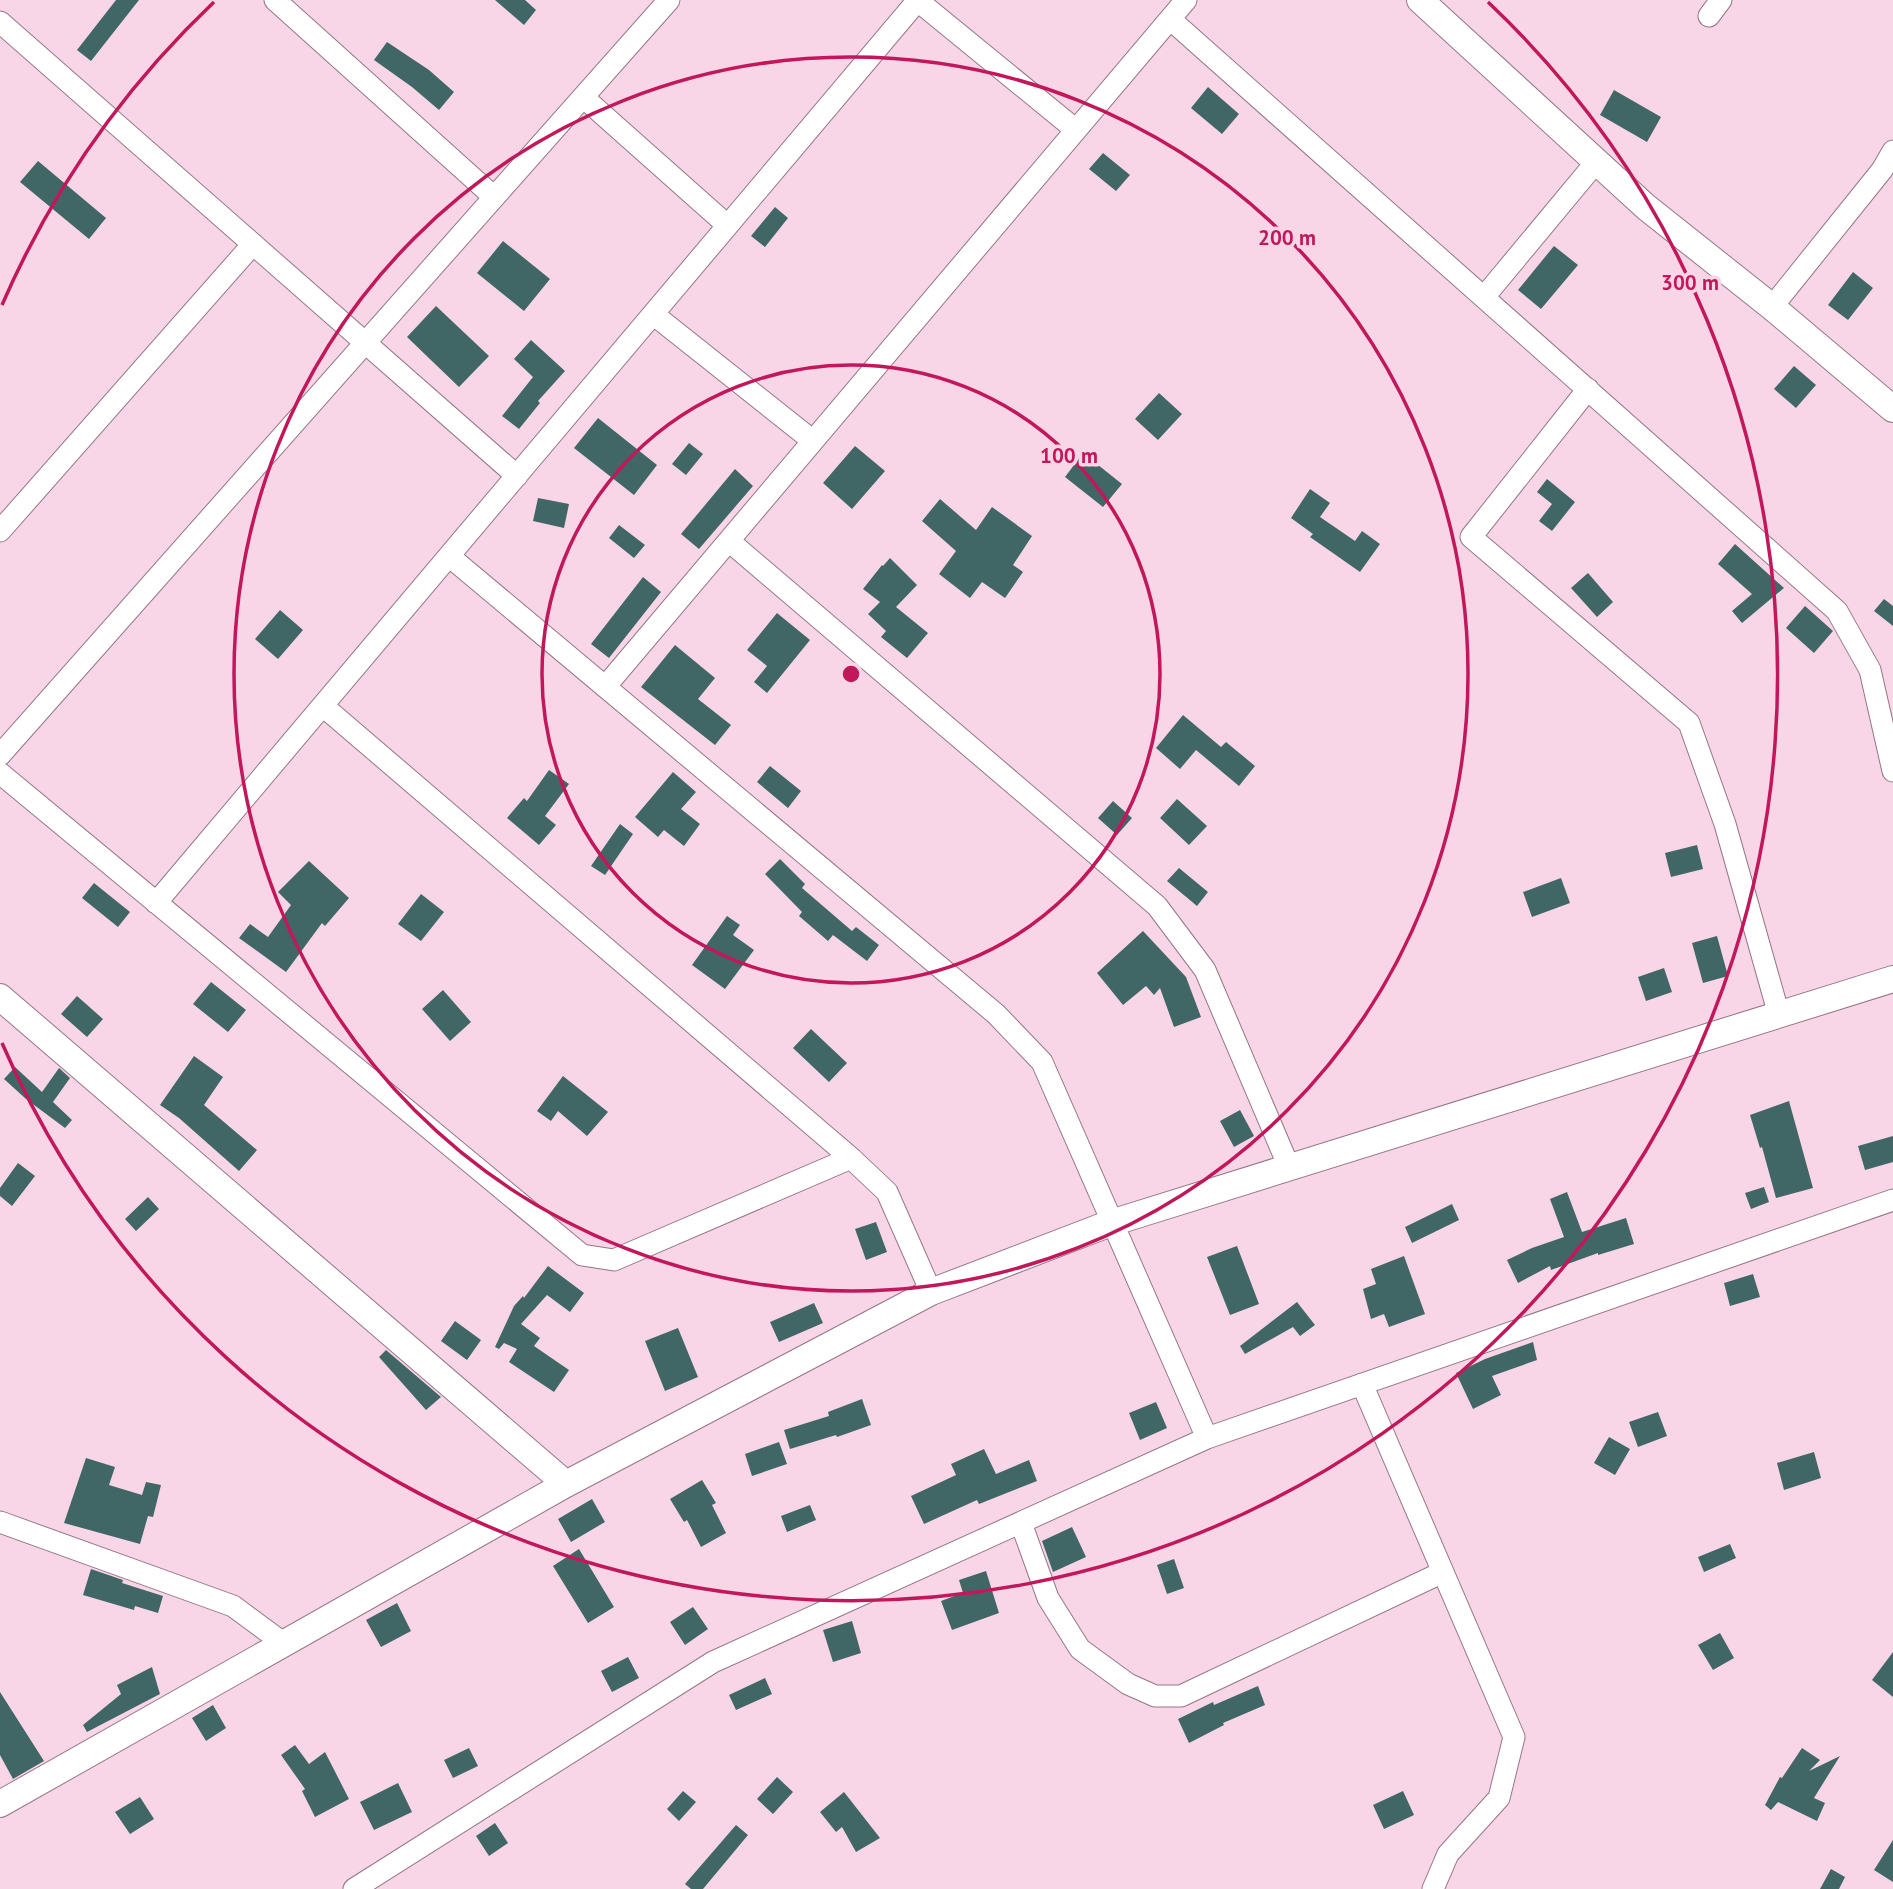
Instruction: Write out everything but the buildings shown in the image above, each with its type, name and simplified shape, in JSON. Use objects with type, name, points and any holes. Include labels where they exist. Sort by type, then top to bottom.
[{"type":"street","points":[[275,0],[494,197]]},
{"type":"street","points":[[0,755],[668,0]]},
{"type":"street","points":[[156,903],[917,0],[1076,131]]},
{"type":"street","points":[[605,687],[1186,0]]},
{"type":"street","points":[[1429,3],[1646,206],[1893,409]]},
{"type":"street","points":[[1170,19],[1837,611],[1870,670],[1893,771]]},
{"type":"street","points":[[0,22],[517,476]]},
{"type":"street","points":[[583,97],[727,225]]},
{"type":"street","points":[[1772,307],[1882,170],[1893,151]]},
{"type":"street","points":[[1484,298],[1597,161]]},
{"type":"street","points":[[0,531],[253,244]]},
{"type":"street","points":[[653,314],[813,441]]},
{"type":"street","points":[[1588,389],[1471,537],[1689,723],[1726,824],[1779,1015]]},
{"type":"street","points":[[729,541],[1157,906],[1205,970],[1289,1167]]},
{"type":"street","points":[[449,556],[996,1014],[1042,1062],[1207,1438]]},
{"type":"street","points":[[323,706],[851,1158],[887,1192],[931,1292]]},
{"type":"street","points":[[0,773],[582,1255],[614,1260],[851,1158]]},
{"type":"street","points":[[0,1804],[565,1484],[931,1292],[1111,1223],[1893,979]]},
{"type":"street","points":[[0,997],[565,1484]]},
{"type":"street","points":[[354,1889],[713,1662],[1207,1438],[1893,1200]]},
{"type":"street","points":[[1362,1384],[1514,1737],[1499,1798],[1448,1854],[1433,1889]]},
{"type":"street","points":[[0,1522],[233,1606],[283,1643]]},
{"type":"street","points":[[1021,1522],[1048,1598],[1080,1649],[1128,1684],[1155,1696],[1181,1696],[1443,1572]]}]
